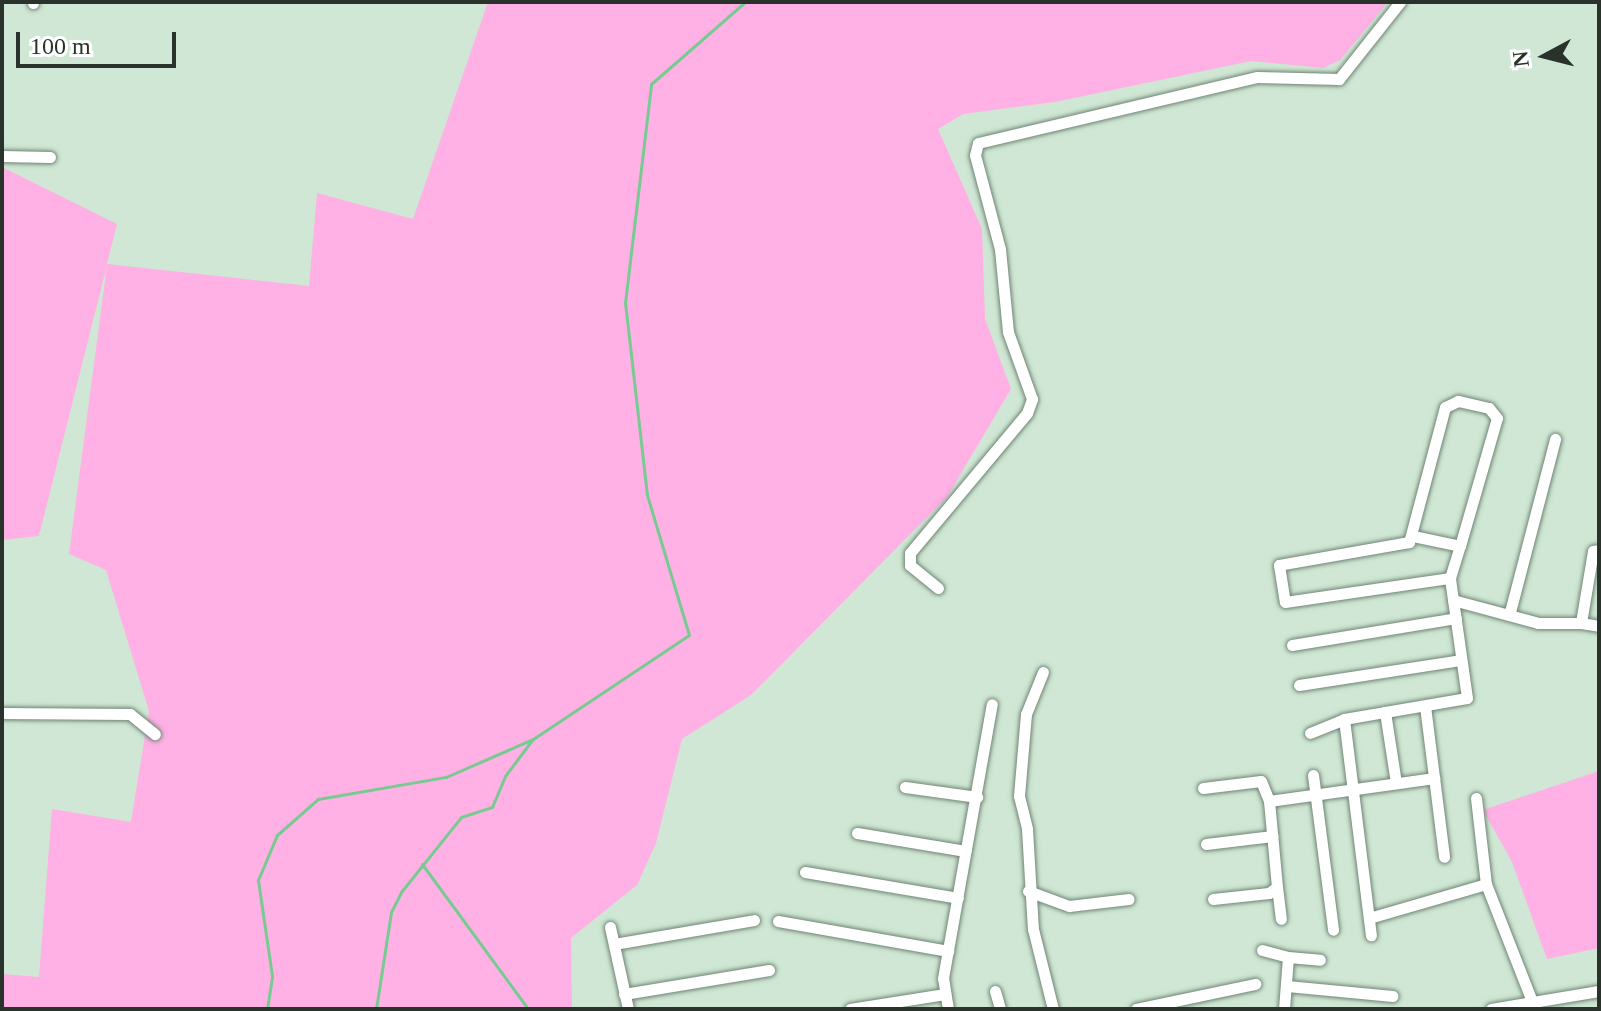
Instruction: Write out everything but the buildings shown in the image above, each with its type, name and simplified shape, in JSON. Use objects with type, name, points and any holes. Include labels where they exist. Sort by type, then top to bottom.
[{"type":"street","points":[[938,588],[910,565],[910,553],[1027,413],[1032,399],[1008,332],[1000,249],[975,155],[978,143],[1257,77],[1339,79],[1400,2]]},
{"type":"street","points":[[2,156],[50,157]]},
{"type":"street","points":[[1310,733],[1344,719],[1467,698],[1450,578],[1497,418],[1489,408],[1458,401],[1445,407],[1409,542],[1279,565],[1285,602],[1450,578]]},
{"type":"street","points":[[1510,612],[1555,439]]},
{"type":"street","points":[[1413,536],[1460,546]]},
{"type":"street","points":[[1581,623],[1593,551],[1599,550]]},
{"type":"street","points":[[1453,600],[1510,612],[1538,623],[1599,626]]},
{"type":"street","points":[[1292,645],[1456,618]]},
{"type":"street","points":[[1299,685],[1460,660]]},
{"type":"street","points":[[1043,672],[1033,688],[1022,747],[1019,796],[1027,829],[1028,891],[1053,1009]]},
{"type":"street","points":[[948,1009],[945,994],[948,951],[992,704]]},
{"type":"street","points":[[1425,706],[1444,857]]},
{"type":"street","points":[[1385,712],[1396,783]]},
{"type":"street","points":[[2,713],[130,714],[155,734]]},
{"type":"street","points":[[1344,719],[1371,935]]},
{"type":"street","points":[[1313,775],[1333,930]]},
{"type":"street","points":[[1269,801],[1434,778]]},
{"type":"street","points":[[1203,788],[1261,781],[1269,801],[1281,919]]},
{"type":"street","points":[[905,787],[977,797]]},
{"type":"street","points":[[1476,798],[1486,884],[1534,1005]]},
{"type":"street","points":[[857,833],[966,851]]},
{"type":"street","points":[[1206,844],[1273,836]]},
{"type":"street","points":[[805,872],[958,898]]},
{"type":"street","points":[[1369,918],[1486,884]]},
{"type":"street","points":[[1213,899],[1273,892],[1277,887]]},
{"type":"street","points":[[1028,891],[1069,906],[1129,899]]},
{"type":"street","points":[[614,944],[754,920]]},
{"type":"street","points":[[778,921],[948,951]]},
{"type":"street","points":[[610,927],[628,1009]]},
{"type":"street","points":[[1262,950],[1288,957],[1320,960]]},
{"type":"street","points":[[1284,1009],[1288,957]]},
{"type":"street","points":[[624,994],[769,970]]},
{"type":"street","points":[[1136,1009],[1255,984]]},
{"type":"street","points":[[1287,986],[1393,996]]},
{"type":"street","points":[[995,991],[1000,1009]]},
{"type":"street","points":[[1491,1009],[1534,1005],[1599,991]]},
{"type":"street","points":[[850,1009],[945,994]]},
{"type":"shaded area","points":[[488,2],[1388,2],[1340,60],[1323,68],[1251,61],[1055,102],[963,114],[938,129],[982,229],[985,319],[1011,389],[947,497],[751,695],[682,739],[656,843],[637,885],[571,938],[572,1009],[2,1009],[2,974],[39,977],[52,809],[131,822],[149,711],[106,570],[69,554],[107,265],[39,536],[2,540],[2,167],[117,224],[107,264],[309,286],[317,193],[413,219]]},
{"type":"shaded area","points":[[1599,771],[1599,948],[1547,959],[1512,862],[1483,810]]},
{"type":"waterway","points":[[267,1009],[272,976],[258,880],[277,835],[318,799],[446,777],[533,739],[689,635],[647,495],[625,303],[651,84],[745,2]]},
{"type":"waterway","points":[[376,1009],[391,912],[401,892],[461,817],[492,807],[505,776],[532,740]]},
{"type":"waterway","points":[[422,864],[528,1009]]}]
